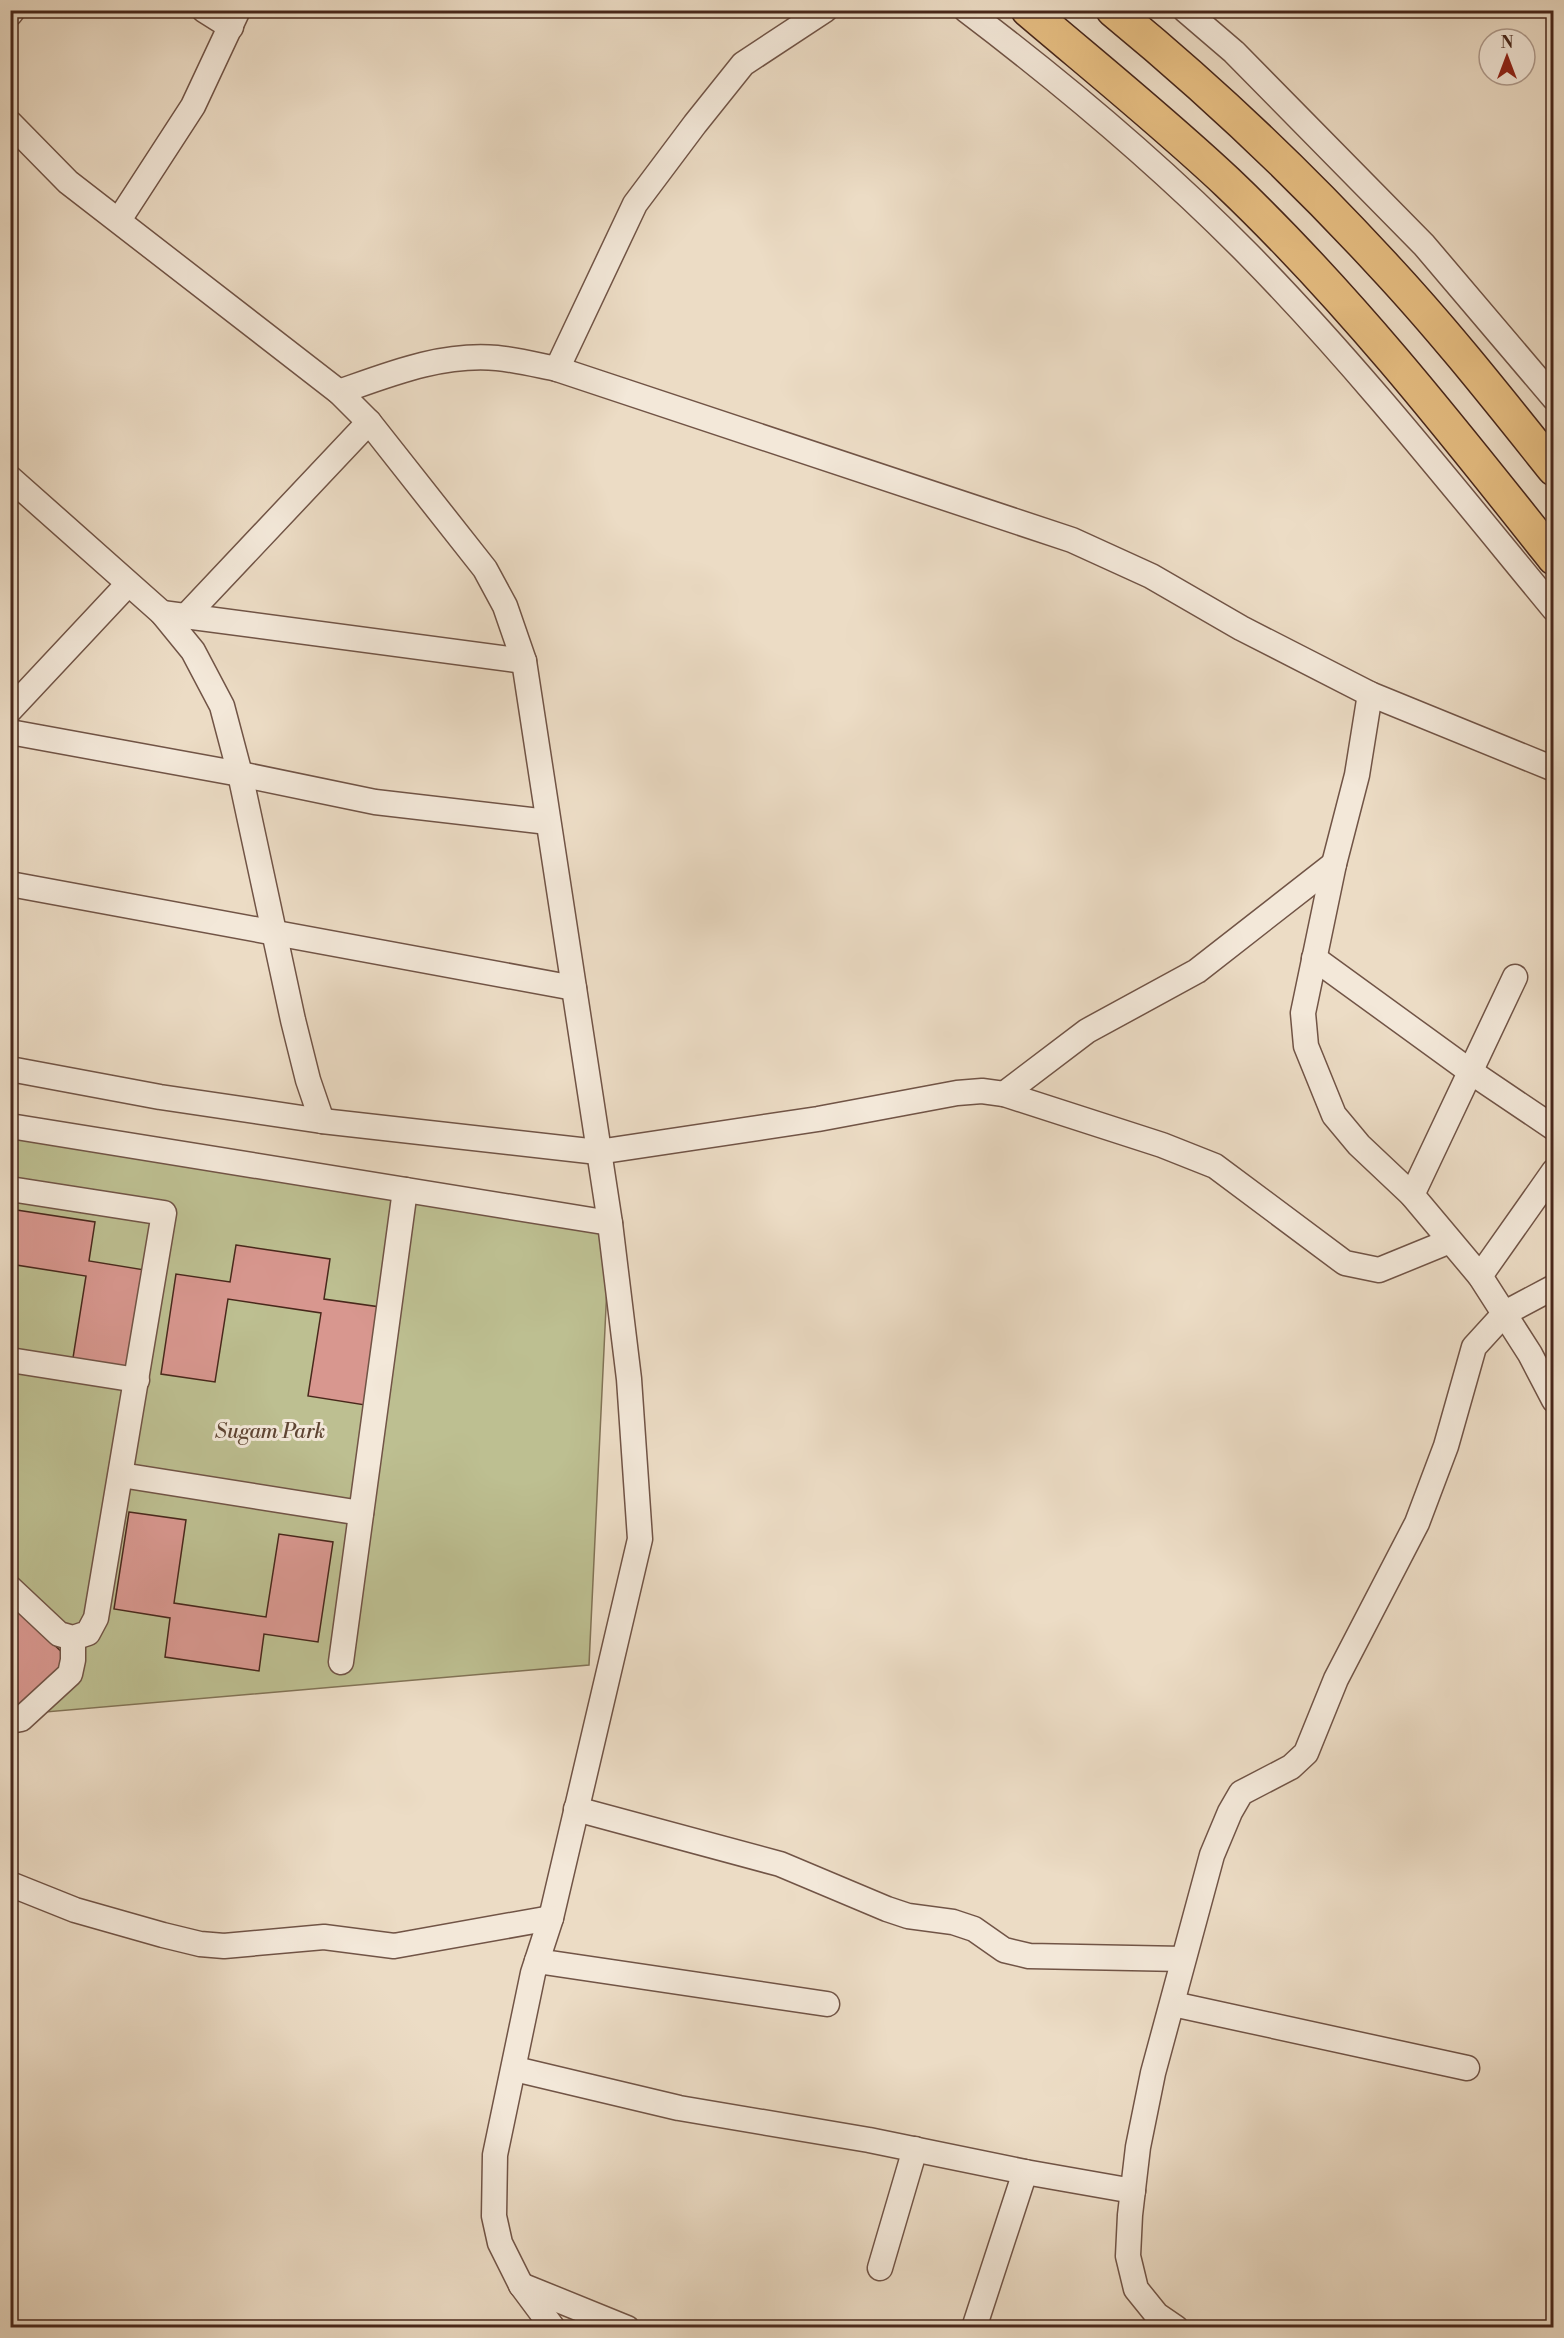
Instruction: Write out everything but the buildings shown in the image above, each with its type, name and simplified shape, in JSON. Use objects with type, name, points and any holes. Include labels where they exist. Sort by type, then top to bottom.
[{"type":"highway","points":[[1028,10],[1227,183],[1353,313],[1468,449],[1554,558]]},
{"type":"highway","points":[[1113,10],[1167,55],[1285,165],[1382,264],[1483,381],[1554,469]]},
{"type":"street","points":[[119,220],[193,106],[235,19],[204,10]]},
{"type":"street","points":[[557,369],[635,204],[743,64],[825,10]]},
{"type":"street","points":[[966,10],[1101,120],[1248,255],[1382,404],[1554,609]]},
{"type":"street","points":[[1185,10],[1234,52],[1424,245],[1554,398]]},
{"type":"street","points":[[10,123],[68,182],[339,392],[369,422],[485,569],[506,606],[524,661],[610,1224],[629,1379],[640,1539],[551,1918],[537,1961],[495,2155],[494,2216],[500,2243],[521,2285],[553,2328]]},
{"type":"street","points":[[339,392],[402,369],[446,360],[496,358],[557,369],[1072,540],[1151,576],[1240,628],[1370,694],[1554,769]]},
{"type":"street","points":[[186,616],[369,422]]},
{"type":"street","points":[[13,484],[162,613],[193,651],[222,706],[240,774],[273,934],[308,1080],[322,1121]]},
{"type":"street","points":[[10,710],[128,584]]},
{"type":"street","points":[[162,613],[524,661]]},
{"type":"street","points":[[1370,694],[1357,775],[1334,864],[1302,1013],[1306,1046],[1334,1115],[1359,1145],[1412,1196],[1480,1276],[1505,1313],[1554,1400]]},
{"type":"street","points":[[10,732],[240,774],[375,802],[548,822]]},
{"type":"street","points":[[1004,1094],[1087,1030],[1197,971],[1334,864]]},
{"type":"street","points":[[10,884],[574,988]]},
{"type":"street","points":[[1314,958],[1471,1072],[1554,1128]]},
{"type":"street","points":[[1412,1196],[1515,977]]},
{"type":"street","points":[[10,1069],[160,1097],[322,1121],[598,1152],[818,1119],[957,1093],[982,1091],[1004,1094],[1162,1145],[1215,1166],[1345,1263],[1360,1268],[1379,1270],[1450,1241]]},
{"type":"street","points":[[10,1126],[610,1224]]},
{"type":"street","points":[[1480,1276],[1554,1172]]},
{"type":"street","points":[[10,1189],[164,1213],[96,1618],[88,1633],[73,1638],[58,1634],[10,1587]]},
{"type":"street","points":[[340,1662],[405,1190]]},
{"type":"street","points":[[1176,2328],[1157,2315],[1136,2289],[1128,2256],[1133,2191],[1153,2073],[1212,1855],[1230,1812],[1241,1793],[1291,1767],[1306,1753],[1336,1679],[1417,1523],[1446,1446],[1474,1347],[1484,1333],[1505,1313],[1554,1287]]},
{"type":"street","points":[[10,1360],[137,1380]]},
{"type":"street","points":[[121,1475],[361,1513]]},
{"type":"street","points":[[10,1721],[21,1719],[70,1674],[73,1660],[73,1638]]},
{"type":"street","points":[[576,1809],[780,1864],[908,1916],[953,1922],[974,1929],[1004,1950],[1029,1956],[1183,1959]]},
{"type":"street","points":[[10,1884],[86,1914],[200,1944],[224,1946],[324,1937],[394,1946],[551,1918]]},
{"type":"street","points":[[537,1961],[827,2004]]},
{"type":"street","points":[[1173,2004],[1467,2068]]},
{"type":"street","points":[[515,2068],[679,2108],[915,2149],[1133,2191]]},
{"type":"street","points":[[880,2268],[915,2149]]},
{"type":"street","points":[[974,2328],[1025,2172]]},
{"type":"street","points":[[521,2285],[627,2328]]},
{"type":"green space","name":"Sugam Park","points":[[10,1126],[610,1223],[589,1665],[11,1715]]}]
